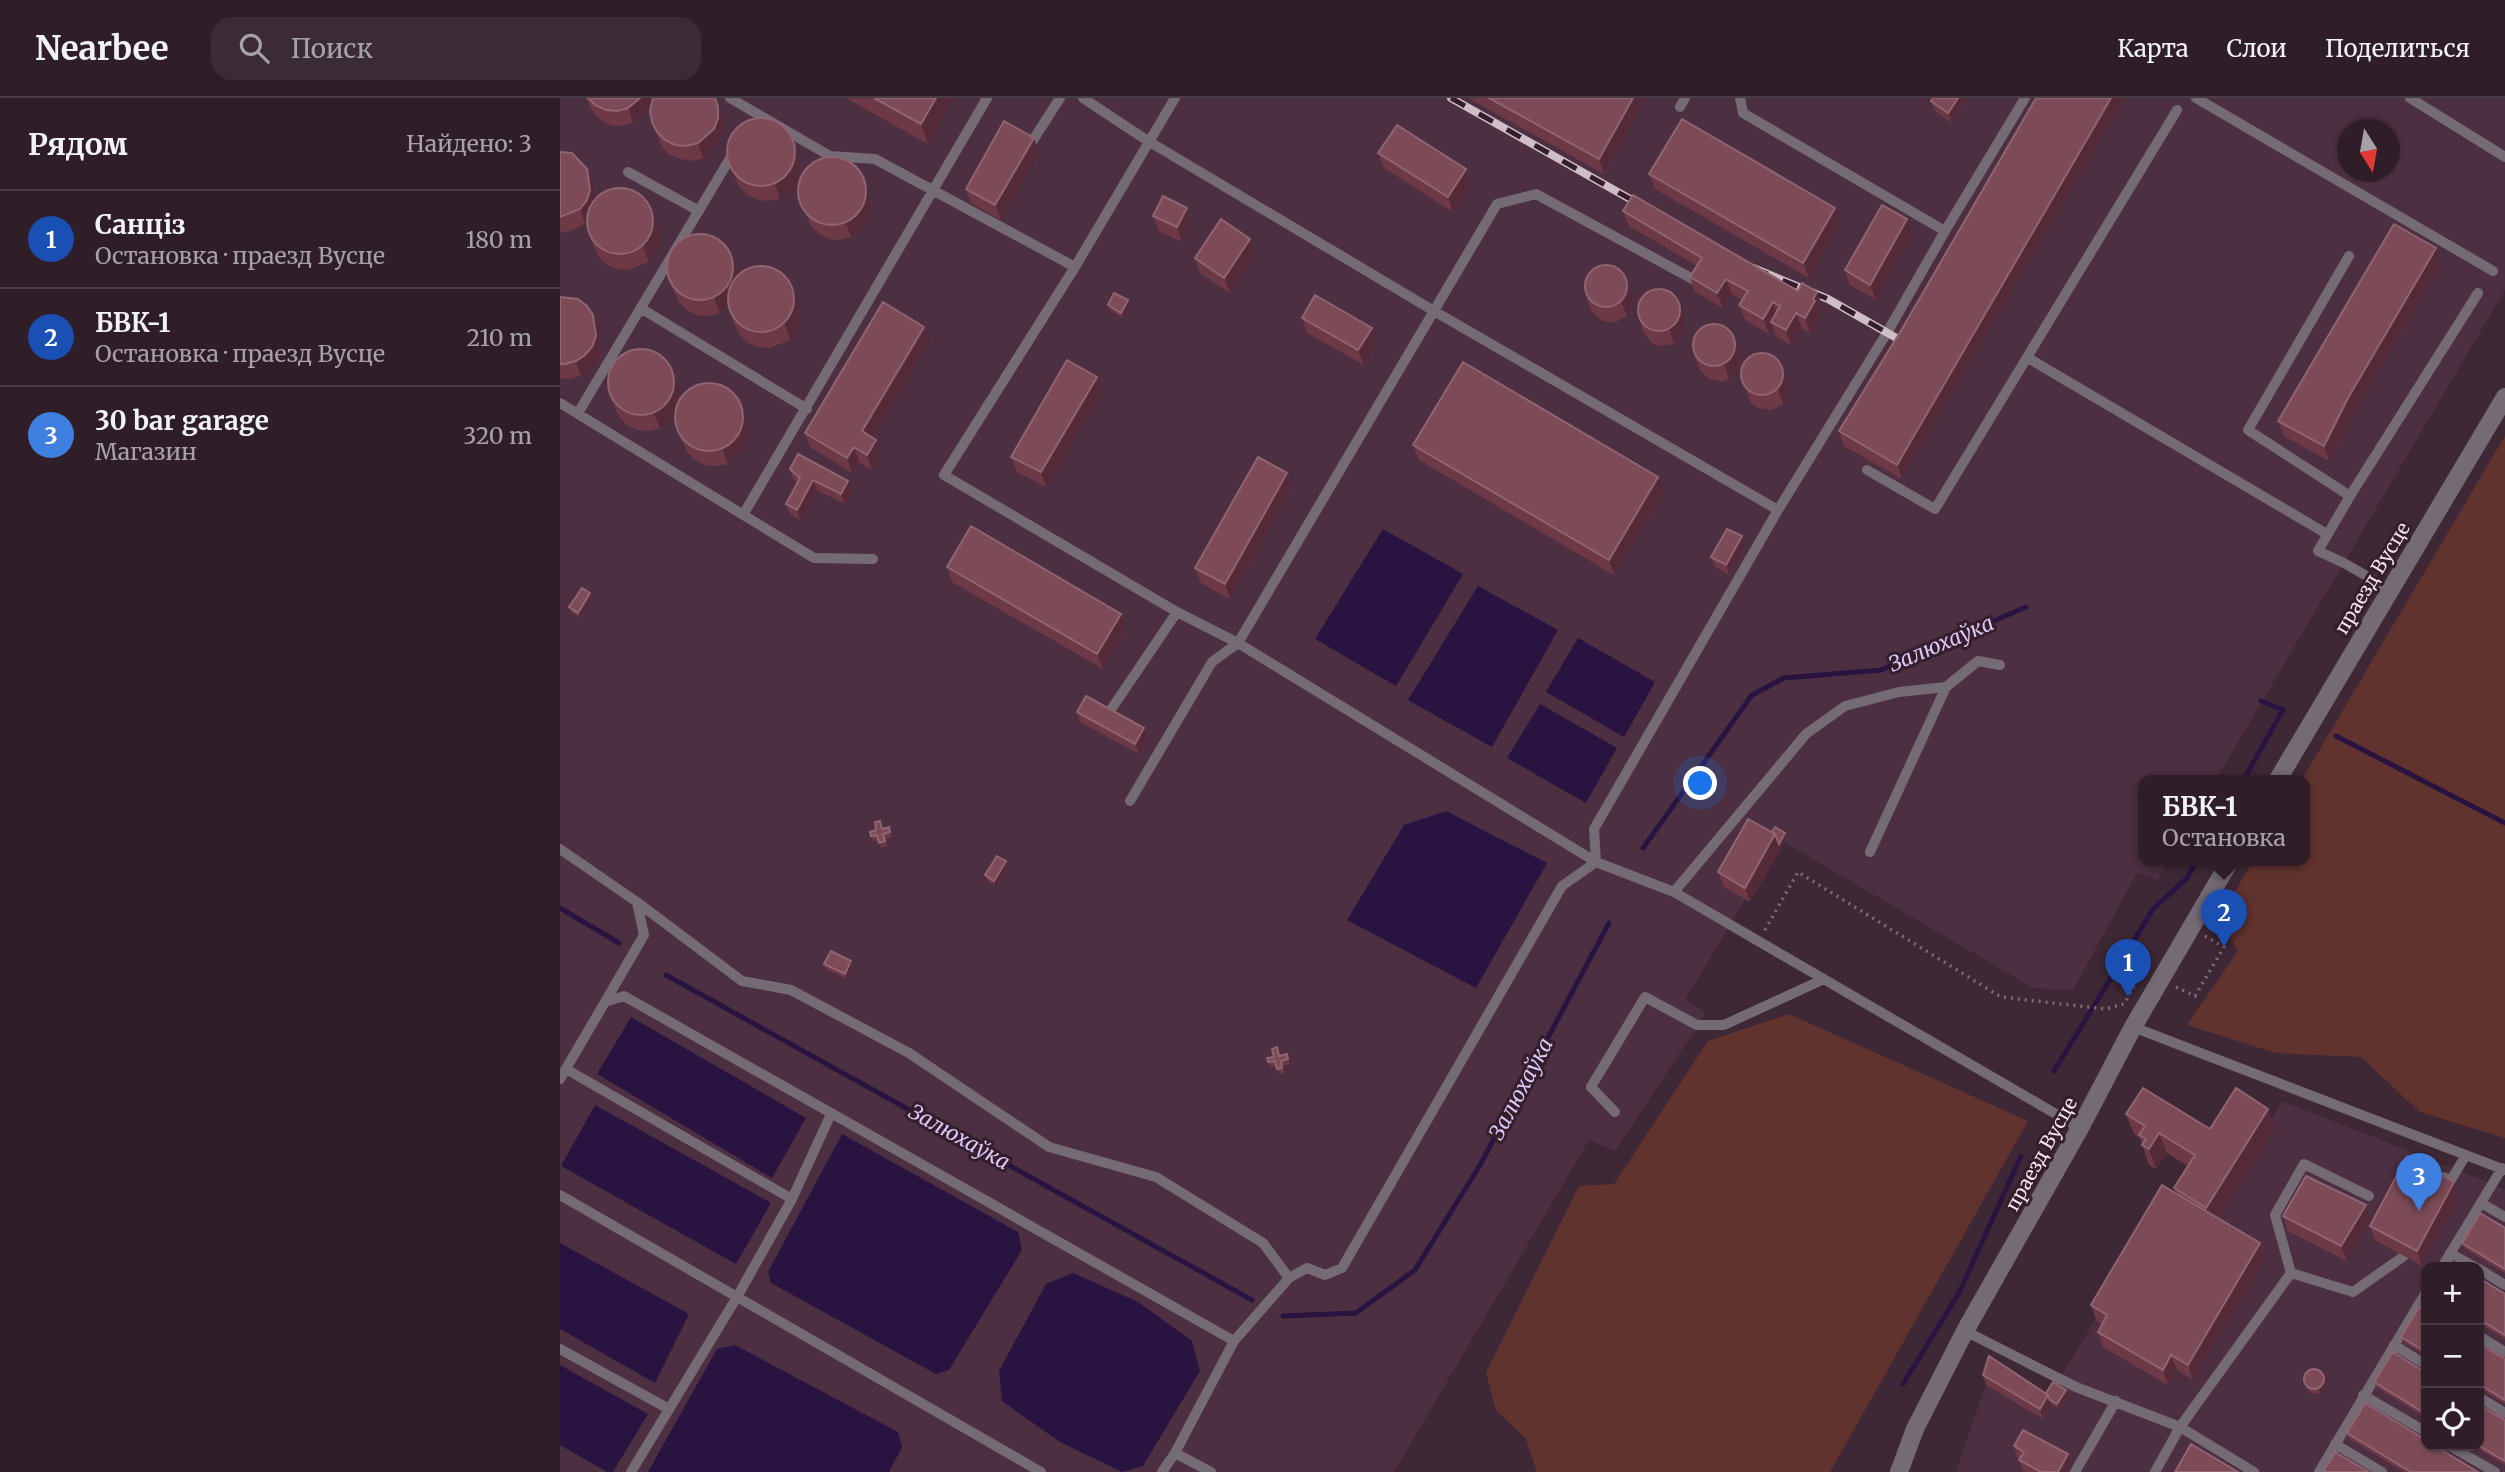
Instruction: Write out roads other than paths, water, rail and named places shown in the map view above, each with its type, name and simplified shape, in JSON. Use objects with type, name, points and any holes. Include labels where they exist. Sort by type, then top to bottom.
[{"type":"street","name":"праезд Вусце","points":[[2280,775],[2505,397]]},
{"type":"street","name":"праезд Вусце","points":[[1899,1472],[1915,1429],[1965,1331],[2080,1128],[2133,1027],[2227,866]]},
{"type":"lane","points":[[730,98],[830,156],[875,159],[1075,267]]},
{"type":"lane","points":[[743,515],[988,98]]},
{"type":"lane","points":[[1028,148],[1060,98]]},
{"type":"lane","points":[[1083,98],[1148,141],[1434,311],[1778,510]]},
{"type":"lane","points":[[1175,98],[1075,267],[944,475],[1177,611],[1238,643],[1595,862],[1674,892],[2080,1128]]},
{"type":"lane","points":[[1740,98],[1743,113],[1945,230]]},
{"type":"lane","points":[[1595,862],[1594,829],[1778,510],[1888,331],[2025,98]]},
{"type":"lane","points":[[2196,98],[2493,271]]},
{"type":"lane","points":[[2410,98],[2505,157]]},
{"type":"lane","points":[[1867,470],[1936,509],[2177,110]]},
{"type":"lane","points":[[750,124],[756,114]]},
{"type":"lane","points":[[578,413],[744,135]]},
{"type":"lane","points":[[628,172],[699,211]]},
{"type":"lane","points":[[1130,801],[1212,662],[1238,643],[1497,204],[1536,194],[1701,283]]},
{"type":"lane","points":[[2349,256],[2248,430],[2350,496]]},
{"type":"lane","points":[[2389,589],[2318,551],[2478,293]]},
{"type":"lane","points":[[642,309],[807,409]]},
{"type":"lane","points":[[2028,358],[2327,534]]},
{"type":"lane","points":[[560,403],[814,558],[873,559]]},
{"type":"lane","points":[[1108,714],[1177,611]]},
{"type":"lane","points":[[1870,852],[1946,687],[1978,661],[2000,664]]},
{"type":"lane","points":[[1674,892],[1806,734],[1845,706],[1899,692],[1946,687]]},
{"type":"lane","points":[[560,849],[637,902],[742,981],[791,990],[909,1053],[1049,1147],[1156,1177],[1263,1243],[1289,1278]]},
{"type":"lane","points":[[1162,1472],[1175,1453],[1234,1341],[1289,1278],[1307,1268],[1325,1275],[1342,1268],[1562,886],[1595,862]]},
{"type":"lane","points":[[560,1079],[644,935],[637,902]]},
{"type":"lane","points":[[1615,1112],[1591,1087],[1645,997],[1697,1026],[1724,1025],[1824,979]]},
{"type":"lane","points":[[605,1002],[624,996],[1234,1341]]},
{"type":"lane","points":[[2133,1027],[2503,1169],[2444,1262]]},
{"type":"lane","points":[[566,1069],[792,1199]]},
{"type":"lane","points":[[631,1472],[737,1297],[792,1199],[831,1114]]},
{"type":"lane","points":[[2437,1185],[2442,1177],[2451,1180],[2466,1154]]},
{"type":"lane","points":[[2291,1273],[2275,1216],[2304,1164],[2369,1196]]},
{"type":"lane","points":[[560,1195],[1041,1472]]},
{"type":"lane","points":[[2481,1203],[2505,1217]]},
{"type":"lane","points":[[2450,1253],[2466,1262]]},
{"type":"lane","points":[[2291,1273],[2353,1292],[2404,1256]]},
{"type":"lane","points":[[2484,1272],[2505,1285]]},
{"type":"lane","points":[[2155,1472],[2180,1427],[2291,1273]]},
{"type":"lane","points":[[2319,1472],[2394,1345],[2421,1305]]},
{"type":"lane","points":[[1965,1331],[2076,1387],[2180,1427],[2254,1472]]},
{"type":"lane","points":[[2484,1339],[2505,1352]]},
{"type":"lane","points":[[2394,1345],[2421,1362]]},
{"type":"lane","points":[[560,1349],[669,1409]]},
{"type":"lane","points":[[2364,1395],[2421,1429]]},
{"type":"lane","points":[[2484,1400],[2505,1413]]},
{"type":"lane","points":[[2075,1472],[2116,1401]]},
{"type":"lane","points":[[2335,1444],[2382,1472]]},
{"type":"lane","points":[[2460,1451],[2496,1472]]},
{"type":"lane","points":[[1175,1453],[1211,1472]]},
{"type":"waterway","name":"Залюхаўка","points":[[1643,848],[1752,695],[1784,678],[1881,670],[2026,607]]},
{"type":"waterway","points":[[2246,775],[2283,710],[2261,701]]},
{"type":"waterway","name":"Залюхаўка","points":[[2336,736],[2505,823]]},
{"type":"waterway","points":[[2054,1071],[2153,909],[2187,878],[2193,866]]},
{"type":"waterway","name":"Залюхаўка","points":[[560,908],[619,943]]},
{"type":"waterway","name":"Залюхаўка","points":[[1283,1316],[1356,1313],[1415,1270],[1480,1165],[1609,923]]},
{"type":"waterway","name":"Залюхаўка","points":[[666,975],[1252,1300]]},
{"type":"waterway","points":[[1903,1384],[1959,1293],[2021,1156]]},
{"type":"railway","points":[[1451,98],[1646,208]]},
{"type":"railway","points":[[1753,268],[1828,299],[1907,344]]},
{"type":"place","name":"БВК-1","points":[[2224,947]]},
{"type":"place","name":"Санціз","points":[[2128,997]]},
{"type":"place","name":"30 bar garage","points":[[2419,1211]]}]
